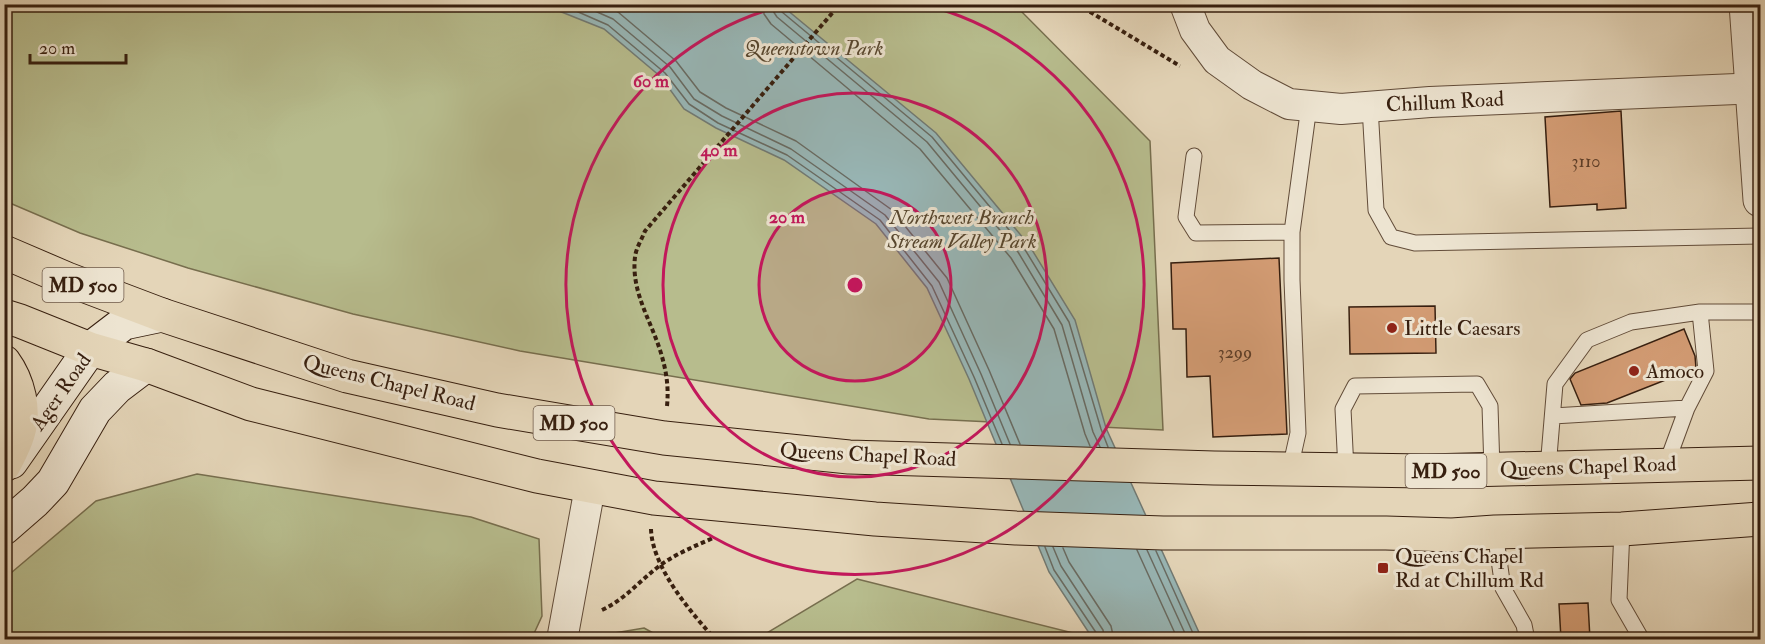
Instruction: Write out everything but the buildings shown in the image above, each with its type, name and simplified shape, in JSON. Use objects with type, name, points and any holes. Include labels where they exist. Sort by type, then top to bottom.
[{"type":"main road","points":[[1746,4],[1756,88],[1761,200]]},
{"type":"main road","name":"Queens Chapel Road","points":[[4,252],[162,315],[347,376],[497,410],[664,438],[849,457],[1290,469],[1426,471],[1761,463]]},
{"type":"main road","name":"Ager Road","points":[[4,471],[90,349],[124,323],[162,315]]},
{"type":"main road","name":"MD 500","points":[[4,316],[90,349],[146,365],[251,404],[537,476],[654,498],[875,519],[1016,528],[1163,533],[1452,535],[1622,529],[1761,519]]},
{"type":"main road","points":[[4,362],[17,387],[21,409],[19,433],[4,465]]},
{"type":"main road","name":"Ager Road","points":[[4,528],[53,482],[95,410],[117,387],[146,365]]},
{"type":"street","name":"Chillum Road","points":[[1185,4],[1195,30],[1217,60],[1252,85],[1289,104],[1341,109],[1430,102],[1756,88]]},
{"type":"street","points":[[562,639],[590,487]]},
{"type":"lane","points":[[1290,469],[1298,433],[1292,232],[1309,106]]},
{"type":"lane","points":[[1370,107],[1376,210],[1391,237],[1415,243],[1761,236]]},
{"type":"lane","points":[[1194,156],[1186,217],[1196,233],[1292,232]]},
{"type":"lane","points":[[1666,465],[1687,408],[1706,371],[1700,312]]},
{"type":"lane","points":[[1548,468],[1555,384],[1587,340],[1632,322],[1700,312],[1761,312]]},
{"type":"lane","points":[[1346,470],[1343,410],[1355,386],[1477,384],[1490,406],[1492,470]]},
{"type":"lane","points":[[1553,416],[1687,408]]},
{"type":"lane","points":[[1622,529],[1619,600],[1642,639]]},
{"type":"lane","points":[[1495,532],[1503,588],[1524,625],[1527,639]]},
{"type":"path","points":[[667,410],[669,387],[666,372],[660,350],[639,299],[634,275],[635,254],[645,231],[840,4]]},
{"type":"path","points":[[1077,4],[1188,70]]},
{"type":"path","points":[[650,523],[651,538],[661,565],[678,594],[699,622],[716,639]]},
{"type":"path","points":[[602,610],[618,603],[661,565],[683,551],[716,537]]},
{"type":"green space","name":"Northwest Branch Stream Valley Park","points":[[4,5],[1015,5],[1150,141],[1163,430],[929,419],[520,351],[353,314],[188,268],[80,233],[5,201]]},
{"type":"green space","points":[[197,474],[471,517],[539,539],[542,616],[531,640],[5,639],[5,578],[96,501]]},
{"type":"green space","points":[[857,579],[1097,639],[755,640]]},
{"type":"green space","points":[[644,628],[664,639],[608,639],[609,634]]},
{"type":"water","points":[[544,5],[781,5],[936,133],[1029,245],[1075,320],[1106,428],[1202,639],[1093,639],[1049,572],[969,379],[927,288],[876,224],[784,160],[716,128],[684,109],[661,77],[604,29]]},
{"type":"place","name":"Little Caesars","points":[[1392,328]]},
{"type":"place","name":"Amoco","points":[[1634,371]]},
{"type":"place","name":"Queens Chapel Rd at Chillum Rd","points":[[1383,568]]},
{"type":"park label","name":"Queenstown Park","points":[[814,48]]}]
